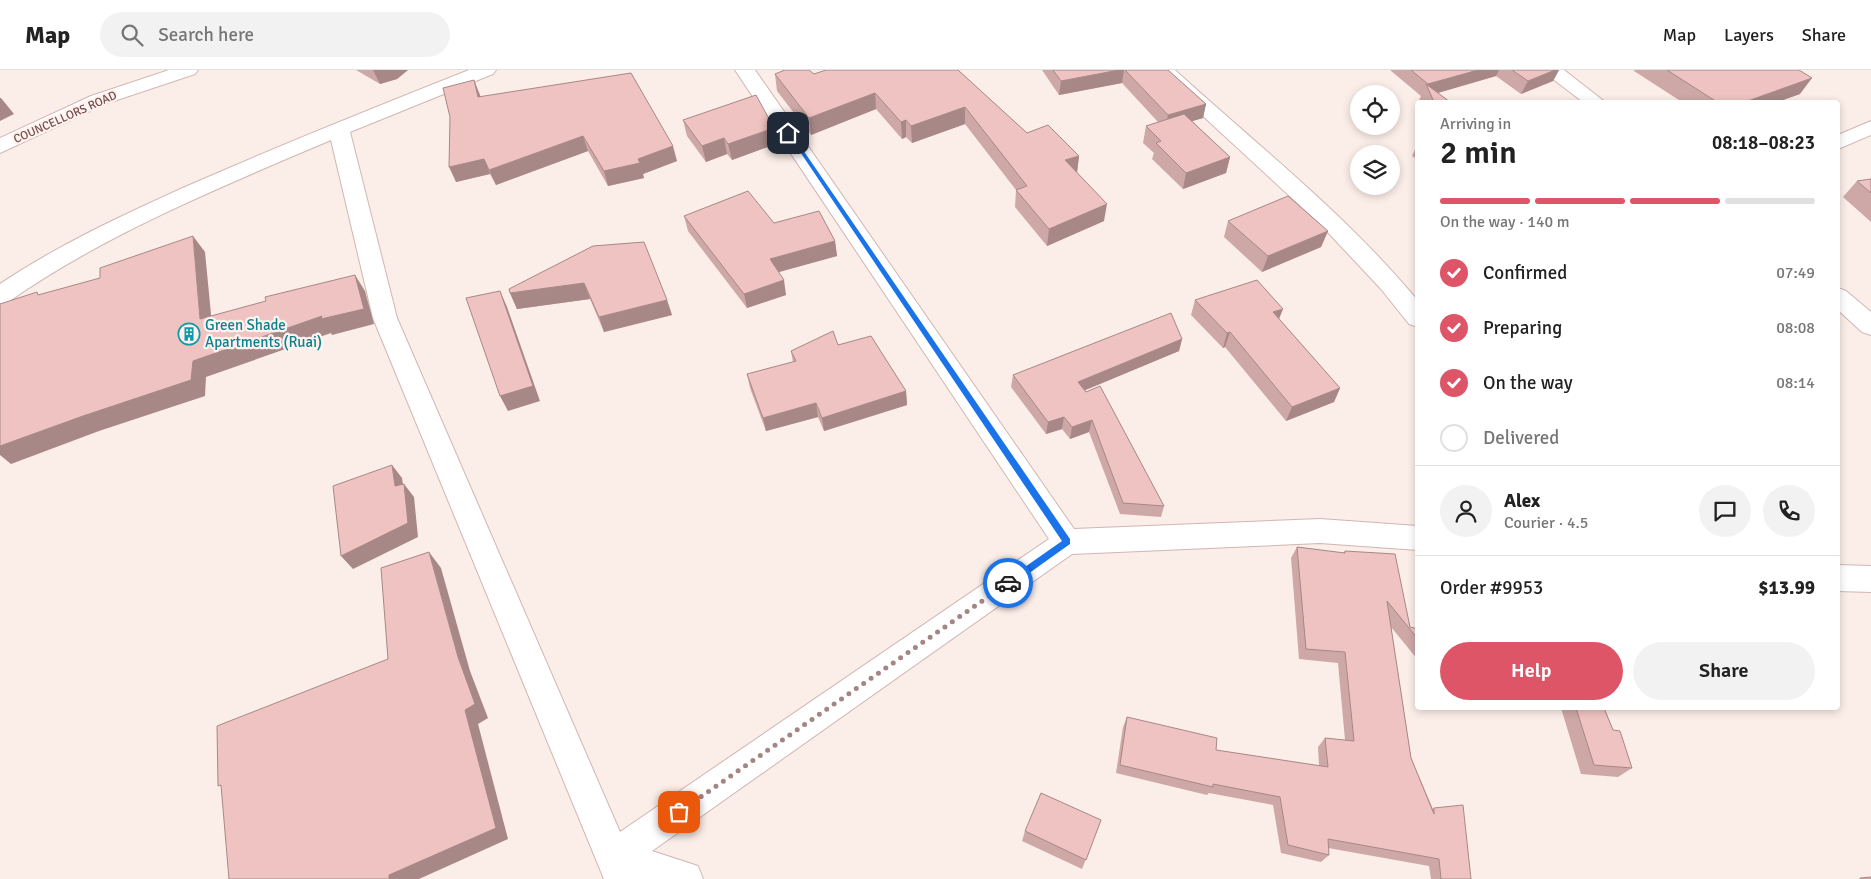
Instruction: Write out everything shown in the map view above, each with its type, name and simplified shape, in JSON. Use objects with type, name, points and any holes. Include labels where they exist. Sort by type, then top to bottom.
[{"type":"street","name":"COUNCELLORS ROAD","points":[[0,146],[98,100],[188,70]]},
{"type":"street","points":[[0,296],[29,275],[122,225],[339,129],[486,70]]},
{"type":"street","points":[[745,70],[1067,542]]},
{"type":"street","points":[[1163,70],[1301,191],[1390,281],[1415,314]]},
{"type":"street","points":[[1551,70],[1592,100]]},
{"type":"street","points":[[1840,142],[1871,127]]},
{"type":"street","points":[[339,129],[385,318],[618,868]]},
{"type":"street","points":[[1840,299],[1871,326]]},
{"type":"street","points":[[618,868],[1067,542],[1320,531],[1415,538]]},
{"type":"street","points":[[1840,578],[1871,579]]},
{"type":"street","points":[[618,868],[685,879]]},
{"type":"building","points":[[785,70],[809,70],[814,74],[826,70],[958,70],[1027,133],[1048,125],[1079,156],[1065,160],[1107,204],[1049,229],[1016,190],[1027,186],[965,107],[911,126],[906,120],[901,122],[875,93],[809,118],[775,74]]},
{"type":"building","points":[[1053,70],[1119,70],[1061,81]]},
{"type":"building","points":[[1125,70],[1168,70],[1206,104],[1168,115]]},
{"type":"building","points":[[1411,70],[1478,70],[1428,84]]},
{"type":"building","points":[[1512,70],[1555,70],[1528,81]]},
{"type":"building","points":[[1667,70],[1799,70],[1812,78],[1751,100],[1714,100]]},
{"type":"building","points":[[631,73],[673,146],[638,159],[640,163],[604,171],[583,136],[489,170],[484,159],[449,167],[450,117],[443,88],[474,80],[478,97]]},
{"type":"building","points":[[1426,84],[1447,100],[1433,100]]},
{"type":"building","points":[[756,95],[774,128],[728,144],[724,138],[702,146],[683,120]]},
{"type":"building","points":[[1184,114],[1230,157],[1186,173],[1156,143],[1161,141],[1146,126]]},
{"type":"building","points":[[1871,179],[1871,193],[1857,181]]},
{"type":"building","points":[[748,191],[774,223],[819,211],[835,241],[770,259],[784,280],[744,294],[684,216]]},
{"type":"building","points":[[1288,196],[1328,231],[1268,256],[1228,221]]},
{"type":"building","points":[[193,236],[200,319],[266,301],[265,297],[355,275],[364,309],[321,319],[322,316],[193,361],[191,380],[0,446],[0,304],[37,292],[38,295],[100,278],[100,268]]},
{"type":"building","points":[[644,242],[667,300],[599,317],[584,283],[510,293],[509,289],[593,246]]},
{"type":"building","points":[[1257,280],[1283,309],[1273,312],[1340,388],[1292,407],[1230,332],[1227,333],[1195,300]]},
{"type":"building","points":[[500,291],[533,386],[500,396],[466,298]]},
{"type":"building","points":[[1171,313],[1182,339],[1078,382],[1086,392],[1100,386],[1164,506],[1123,503],[1092,420],[1072,427],[1064,417],[1048,422],[1013,375]]},
{"type":"building","points":[[833,331],[838,345],[871,336],[906,391],[822,418],[816,403],[763,418],[747,374],[796,361],[791,351]]},
{"type":"building","points":[[392,465],[395,486],[404,484],[408,523],[341,556],[333,486]]},
{"type":"building","points":[[1297,547],[1345,553],[1345,551],[1395,554],[1410,627],[1415,628],[1415,635],[1387,601],[1411,758],[1434,814],[1434,808],[1463,805],[1471,879],[1441,879],[1439,859],[1328,839],[1329,855],[1288,845],[1280,797],[1213,784],[1213,787],[1120,765],[1127,717],[1217,738],[1216,750],[1328,767],[1325,738],[1354,741],[1345,652],[1306,649]]},
{"type":"building","points":[[429,552],[458,657],[475,704],[465,710],[496,828],[389,875],[389,879],[229,879],[221,785],[218,786],[217,726],[388,659],[381,568]]},
{"type":"building","points":[[1577,710],[1605,710],[1613,730],[1620,731],[1632,768],[1594,765]]},
{"type":"building","points":[[1041,793],[1101,820],[1086,860],[1025,831]]},
{"type":"building","points":[[1871,877],[1871,879],[1860,879],[1860,878]]},
{"type":"way so far","points":[[679,812],[1008,583]]},
{"type":"place","name":"Green Shade Apartments (Ruai)","points":[[189,334]]},
{"type":"route","points":[[788,133],[1067,542],[1008,583]]}]
